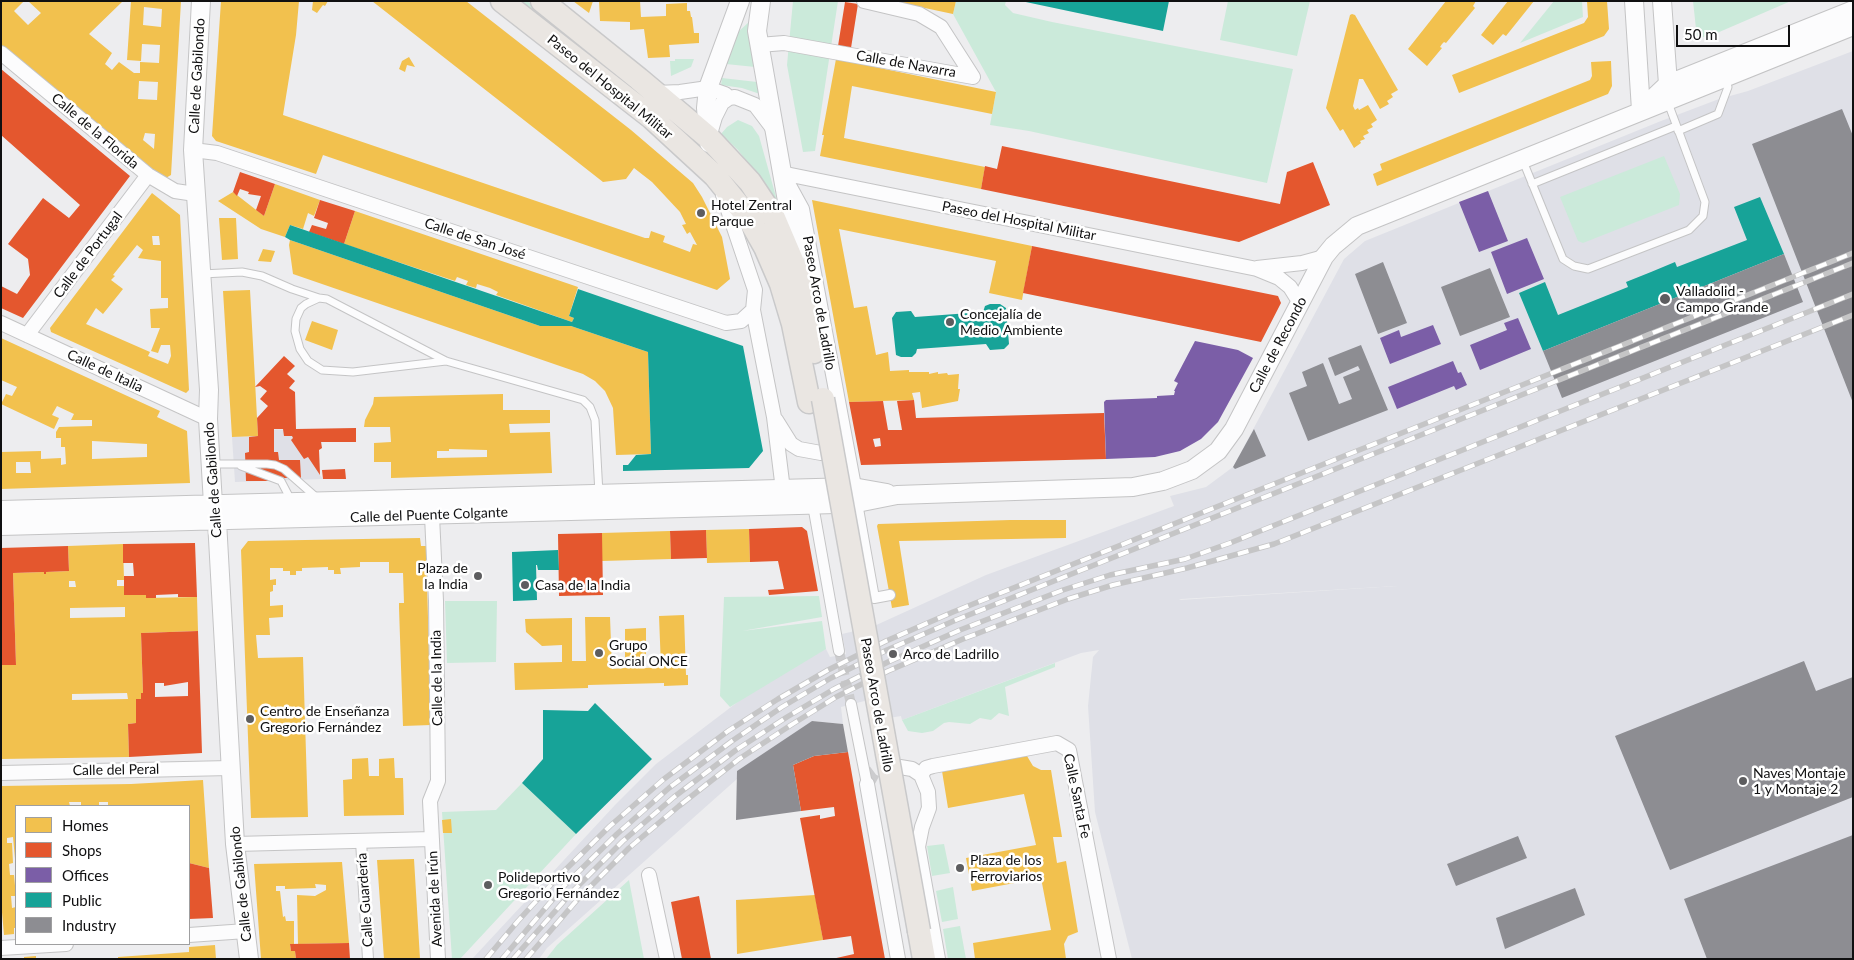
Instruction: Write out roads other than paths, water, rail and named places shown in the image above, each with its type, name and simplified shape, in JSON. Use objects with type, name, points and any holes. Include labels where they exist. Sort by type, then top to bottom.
[{"type":"main road","name":"Paseo del Hospital Militar","points":[[502,1],[652,118],[715,176]]},
{"type":"main road","name":"Paseo del Hospital Militar","points":[[549,3],[709,138]]},
{"type":"main road","name":"Paseo Arco de Ladrillo","points":[[709,138],[750,182],[774,218],[797,272],[808,317],[816,401],[913,933],[924,959]]},
{"type":"main road","name":"Paseo Arco de Ladrillo","points":[[715,176],[748,217],[765,247],[781,284],[816,401]]},
{"type":"main road","name":"Paseo Arco de Ladrillo","points":[[910,959],[913,933]]},
{"type":"street","name":"Calle de Gabilondo","points":[[201,1],[193,150],[195,194],[209,390],[208,419],[235,844],[248,959]]},
{"type":"street","name":"Paseo Arco de Ladrillo","points":[[740,1],[708,88],[706,108],[710,158],[755,290],[753,310],[774,417],[784,498]]},
{"type":"street","name":"Paseo Arco de Ladrillo","points":[[761,1],[757,31],[793,235],[797,272]]},
{"type":"street","name":"Calle de Navarra","points":[[759,45],[784,42],[973,77],[941,27],[919,14],[864,1]]},
{"type":"street","points":[[1634,1],[1641,110]]},
{"type":"street","points":[[1662,1],[1667,92]]},
{"type":"street","name":"Calle de Recondo","points":[[1667,92],[1724,78],[1849,12]]},
{"type":"street","name":"Calle de Recondo","points":[[855,495],[1133,487],[1163,481],[1192,470],[1218,451],[1234,429],[1324,257],[1333,246],[1357,226],[1641,110],[1667,92],[1849,12]]},
{"type":"street","name":"Calle de la Florida","points":[[1,53],[148,175],[176,192],[195,194]]},
{"type":"street","name":"Paseo del Hospital Militar","points":[[656,93],[708,88]]},
{"type":"street","points":[[708,88],[725,94],[729,98]]},
{"type":"street","name":"Paseo Arco de Ladrillo","points":[[709,138],[718,110],[722,103],[729,98],[742,98],[755,105],[774,130]]},
{"type":"street","name":"Calle de San José","points":[[193,150],[217,153],[726,323],[741,321],[753,310]]},
{"type":"street","name":"Paseo Arco de Ladrillo","points":[[781,173],[802,209],[874,598],[890,595]]},
{"type":"street","name":"Paseo del Hospital Militar","points":[[781,173],[1256,268],[1279,278],[1290,287],[1300,303]]},
{"type":"street","name":"Calle de Portugal","points":[[27,335],[148,175]]},
{"type":"street","name":"Paseo del Hospital Militar","points":[[1256,268],[1302,264],[1324,257]]},
{"type":"street","name":"Calle de Italia","points":[[1,323],[208,419]]},
{"type":"street","name":"Paseo Arco de Ladrillo","points":[[774,417],[791,444],[799,449],[811,452],[831,452],[837,448],[844,437]]},
{"type":"street","name":"Calle del Puente Colgante","points":[[1,526],[215,512],[292,502],[599,494],[784,498],[813,505],[855,495]]},
{"type":"street","name":"Calle del Puente Colgante","points":[[1,510],[432,516],[855,495]]},
{"type":"street","name":"Paseo Arco de Ladrillo","points":[[813,505],[839,651]]},
{"type":"street","name":"Calle de la India","points":[[432,516],[436,601],[438,782],[430,801],[432,839]]},
{"type":"street","name":"Paseo Arco de Ladrillo","points":[[852,704],[898,959]]},
{"type":"street","name":"Calle Santa Fe","points":[[921,775],[926,768],[933,766],[1058,743],[1069,750],[1109,959]]},
{"type":"street","points":[[900,767],[912,769],[921,775],[928,792],[929,808],[918,847],[938,959]]},
{"type":"street","name":"Calle del Peral","points":[[1,773],[230,768]]},
{"type":"street","name":"Calle Guardería","points":[[235,844],[432,839]]},
{"type":"street","name":"Avenida de Irún","points":[[432,839],[438,959]]},
{"type":"street","name":"Calle Guardería","points":[[361,841],[368,959]]},
{"type":"street","points":[[649,875],[667,959]]},
{"type":"street","points":[[190,935],[246,931]]},
{"type":"street","points":[[1,948],[50,945]]},
{"type":"lane","name":"Calle de Recondo","points":[[1724,78],[1732,67],[1813,34],[1826,21]]},
{"type":"lane","points":[[1532,184],[1718,114],[1728,87],[1724,78]]},
{"type":"lane","points":[[1522,158],[1563,259],[1574,266],[1588,269],[1689,230],[1703,216],[1705,202],[1677,129],[1667,92]]},
{"type":"lane","points":[[201,274],[242,272],[262,276],[292,289],[336,303],[446,361],[586,402],[592,410],[595,420],[599,494]]},
{"type":"lane","points":[[319,298],[311,300],[301,308],[295,326],[296,338],[300,349],[314,366],[331,372],[353,372],[446,361]]},
{"type":"lane","points":[[211,464],[268,464],[279,467],[322,501]]},
{"type":"lane","points":[[234,464],[282,481],[292,502]]},
{"type":"tunnel","points":[[839,651],[851,704]]},
{"type":"tunnel","points":[[867,784],[873,773],[881,767],[896,766]]},
{"type":"railway","points":[[486,959],[558,877],[610,826],[664,779],[728,731],[828,670],[886,641],[953,612],[1853,253]]},
{"type":"railway","points":[[502,959],[565,885],[617,834],[669,788],[782,707],[831,678],[887,650],[956,620],[1853,263]]},
{"type":"railway","points":[[513,959],[572,892],[623,841],[674,797],[736,750],[787,717],[834,689],[888,662],[960,630],[1063,590],[1110,575],[1185,559],[1230,543],[1853,294]]},
{"type":"railway","points":[[526,959],[578,899],[629,848],[679,806],[739,759],[791,725],[836,697],[888,671],[963,639],[1068,599],[1113,585],[1187,568],[1274,544],[1853,315]]},
{"type":"place","name":"Hotel Zentral Parque","points":[[701,213]]},
{"type":"place","name":"Valladolid - Campo Grande","points":[[1665,299]]},
{"type":"place","name":"Concejalía de Medio Ambiente","points":[[950,322]]},
{"type":"place","name":"Plaza de la India","points":[[478,576]]},
{"type":"place","name":"Casa de la India","points":[[525,585]]},
{"type":"place","name":"Grupo Social ONCE","points":[[599,653]]},
{"type":"place","name":"Arco de Ladrillo","points":[[893,654]]},
{"type":"place","name":"Centro de Enseñanza Gregorio Fernández","points":[[250,719]]},
{"type":"place","name":"Naves Montaje 1 y Montaje 2","points":[[1743,781]]},
{"type":"place","name":"Plaza de los Ferroviarios","points":[[960,868]]},
{"type":"place","name":"Polideportivo Gregorio Fernández","points":[[488,885]]}]
